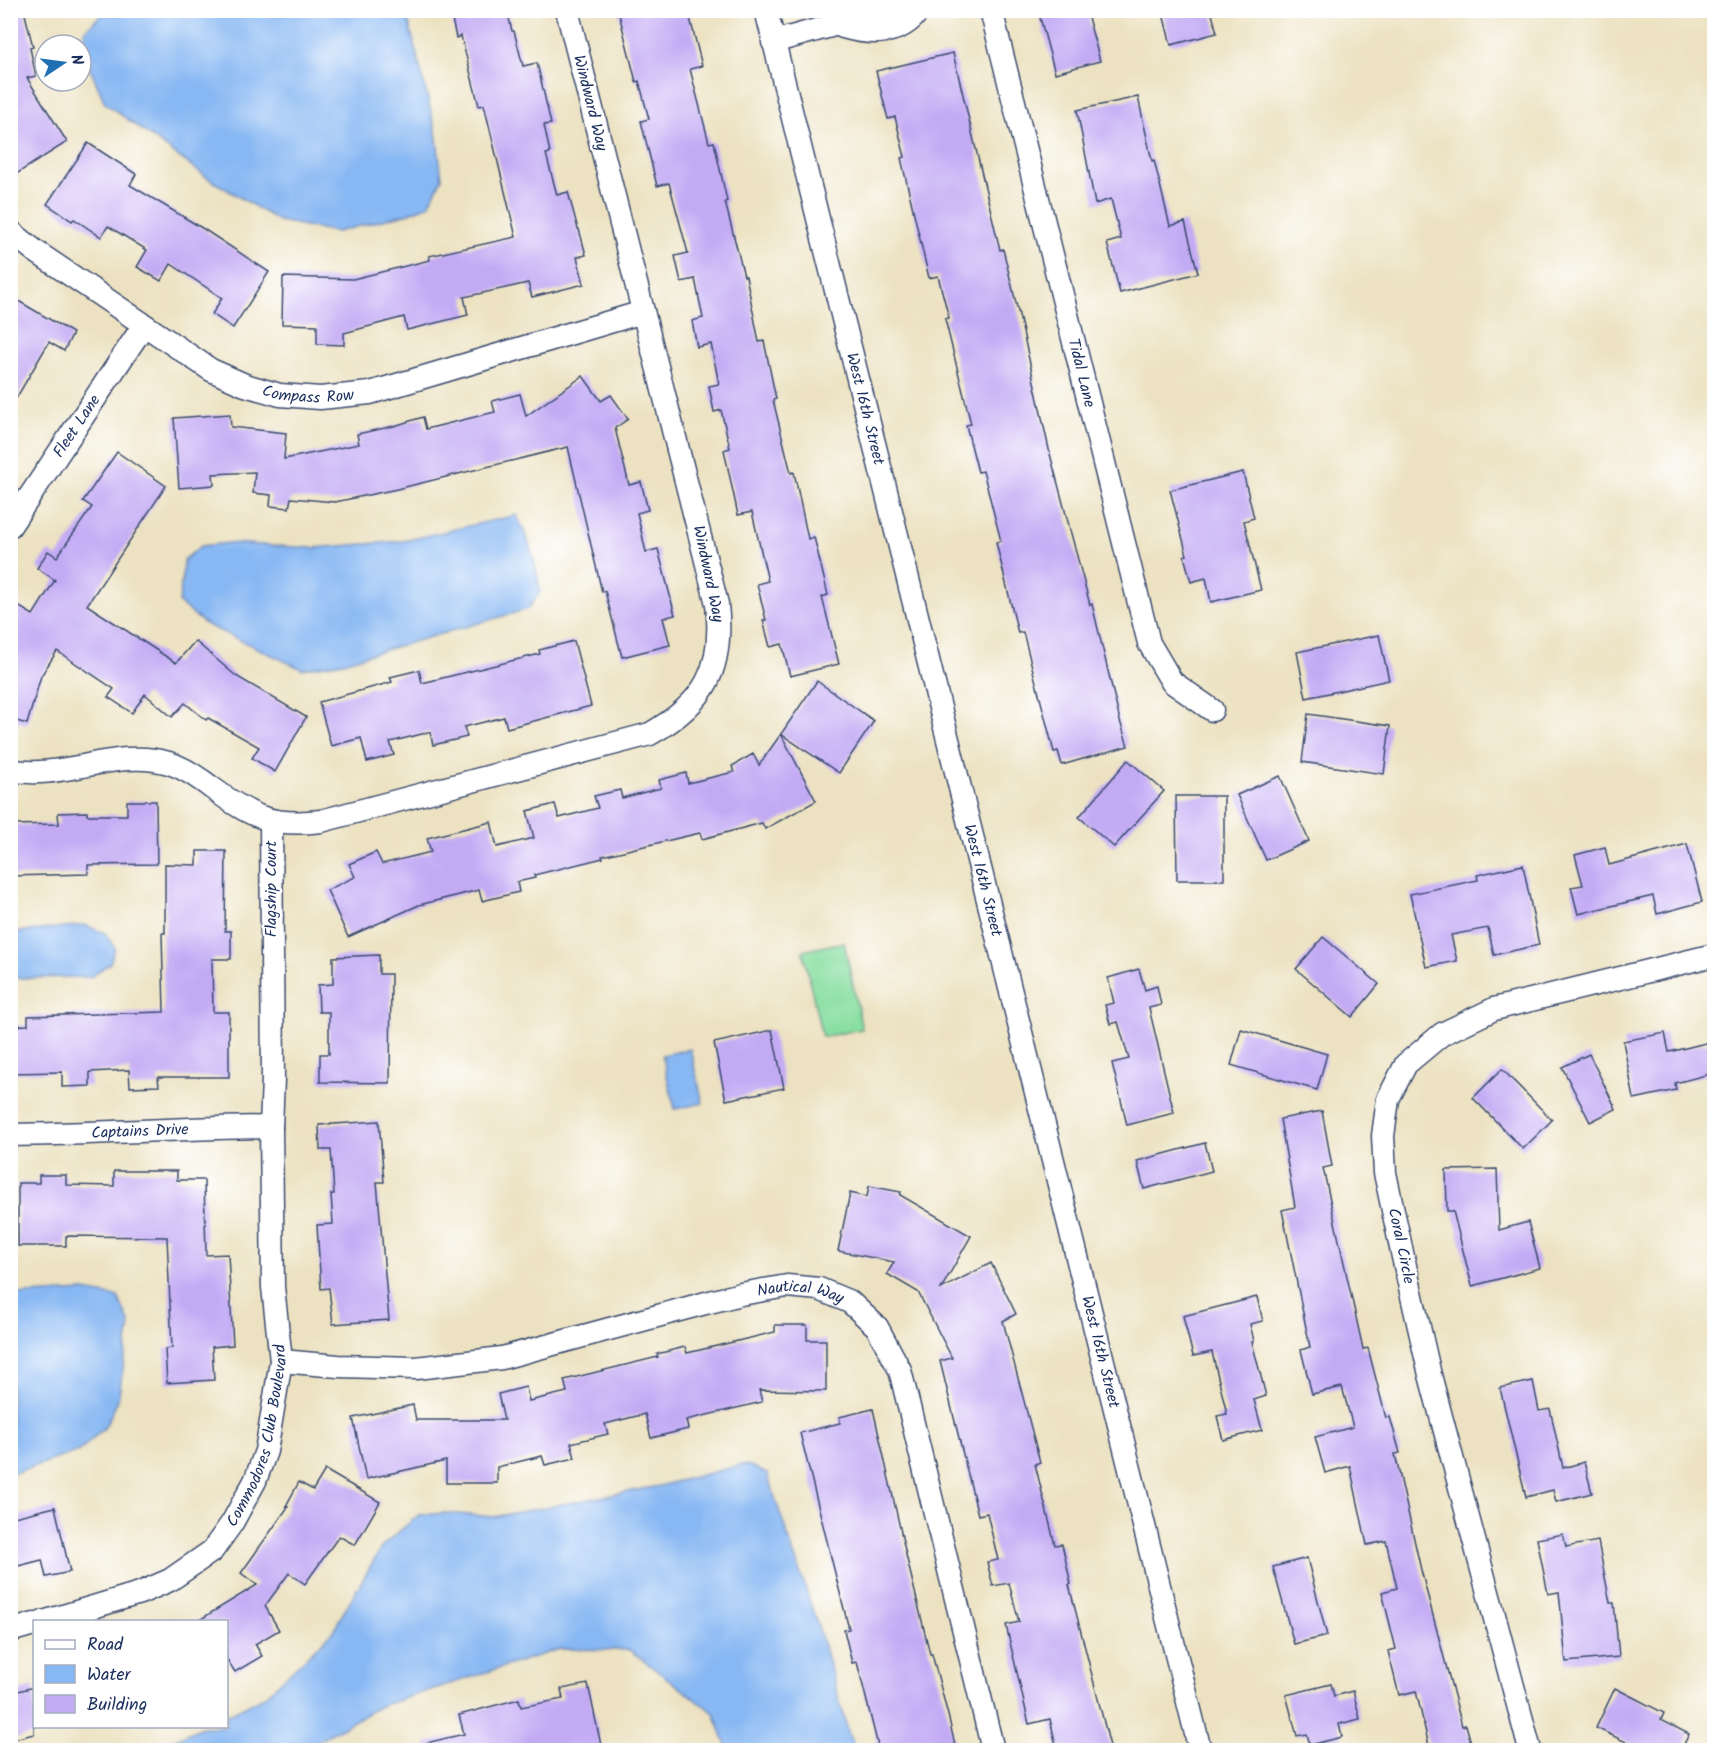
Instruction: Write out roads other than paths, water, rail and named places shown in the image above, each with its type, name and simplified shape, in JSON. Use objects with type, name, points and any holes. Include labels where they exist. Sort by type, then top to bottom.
[{"type":"street","name":"Windward Way","points":[[271,821],[296,824],[321,821],[650,734],[676,719],[694,701],[708,680],[717,657],[720,632],[717,604],[567,10]]},
{"type":"street","name":"West 16th Street","points":[[765,10],[1200,1750]]},
{"type":"street","points":[[773,42],[889,10]]},
{"type":"street","points":[[836,25],[853,30],[888,32],[901,28],[912,20],[919,10]]},
{"type":"street","name":"Tidal Lane","points":[[991,10],[1149,643],[1172,682],[1212,710]]},
{"type":"street","name":"Compass Row","points":[[10,231],[34,251],[211,370],[245,385],[280,394],[320,398],[370,393],[644,312]]},
{"type":"street","name":"Fleet Lane","points":[[10,526],[144,326]]},
{"type":"street","name":"Flagship Court","points":[[10,770],[38,772],[141,758],[169,764],[192,773],[244,811],[271,821],[273,1079],[271,1127]]},
{"type":"street","name":"Coral Circle","points":[[1530,1750],[1430,1375],[1402,1257],[1385,1173],[1383,1136],[1388,1099],[1406,1064],[1442,1034],[1494,1009],[1714,955]]},
{"type":"street","name":"Captains Drive","points":[[10,1135],[271,1127]]},
{"type":"street","name":"Commodores Club Boulevard","points":[[50,1620],[140,1593],[170,1580],[212,1551],[232,1523],[259,1471],[272,1425],[282,1361],[273,1287],[271,1127]]},
{"type":"street","name":"Nautical Way","points":[[282,1361],[338,1366],[416,1368],[502,1358],[633,1321],[741,1294],[787,1286],[819,1289],[850,1302],[877,1327],[900,1370],[993,1750]]},
{"type":"street","points":[[10,1631],[33,1624]]},
{"type":"water","points":[[122,11],[406,11],[436,132],[442,178],[429,205],[409,213],[337,232],[279,221],[208,178],[105,103],[93,75],[93,33],[84,33],[101,15]]},
{"type":"water","points":[[516,515],[532,552],[540,592],[528,609],[343,662],[302,669],[205,624],[179,603],[184,560],[201,546],[229,543],[313,548],[404,541]]},
{"type":"water","points":[[84,925],[105,933],[115,948],[110,963],[90,977],[11,978],[11,933]]},
{"type":"water","points":[[690,1049],[703,1103],[675,1109],[662,1055]]},
{"type":"water","points":[[84,1291],[118,1297],[130,1324],[118,1400],[105,1427],[79,1451],[11,1474],[11,1295]]},
{"type":"water","points":[[741,1465],[751,1466],[767,1474],[819,1629],[849,1735],[856,1750],[728,1750],[714,1713],[629,1650],[560,1649],[380,1706],[302,1750],[151,1750],[200,1728],[228,1728],[228,1714],[265,1696],[331,1634],[383,1545],[419,1515],[446,1513],[493,1517],[659,1486]]}]
